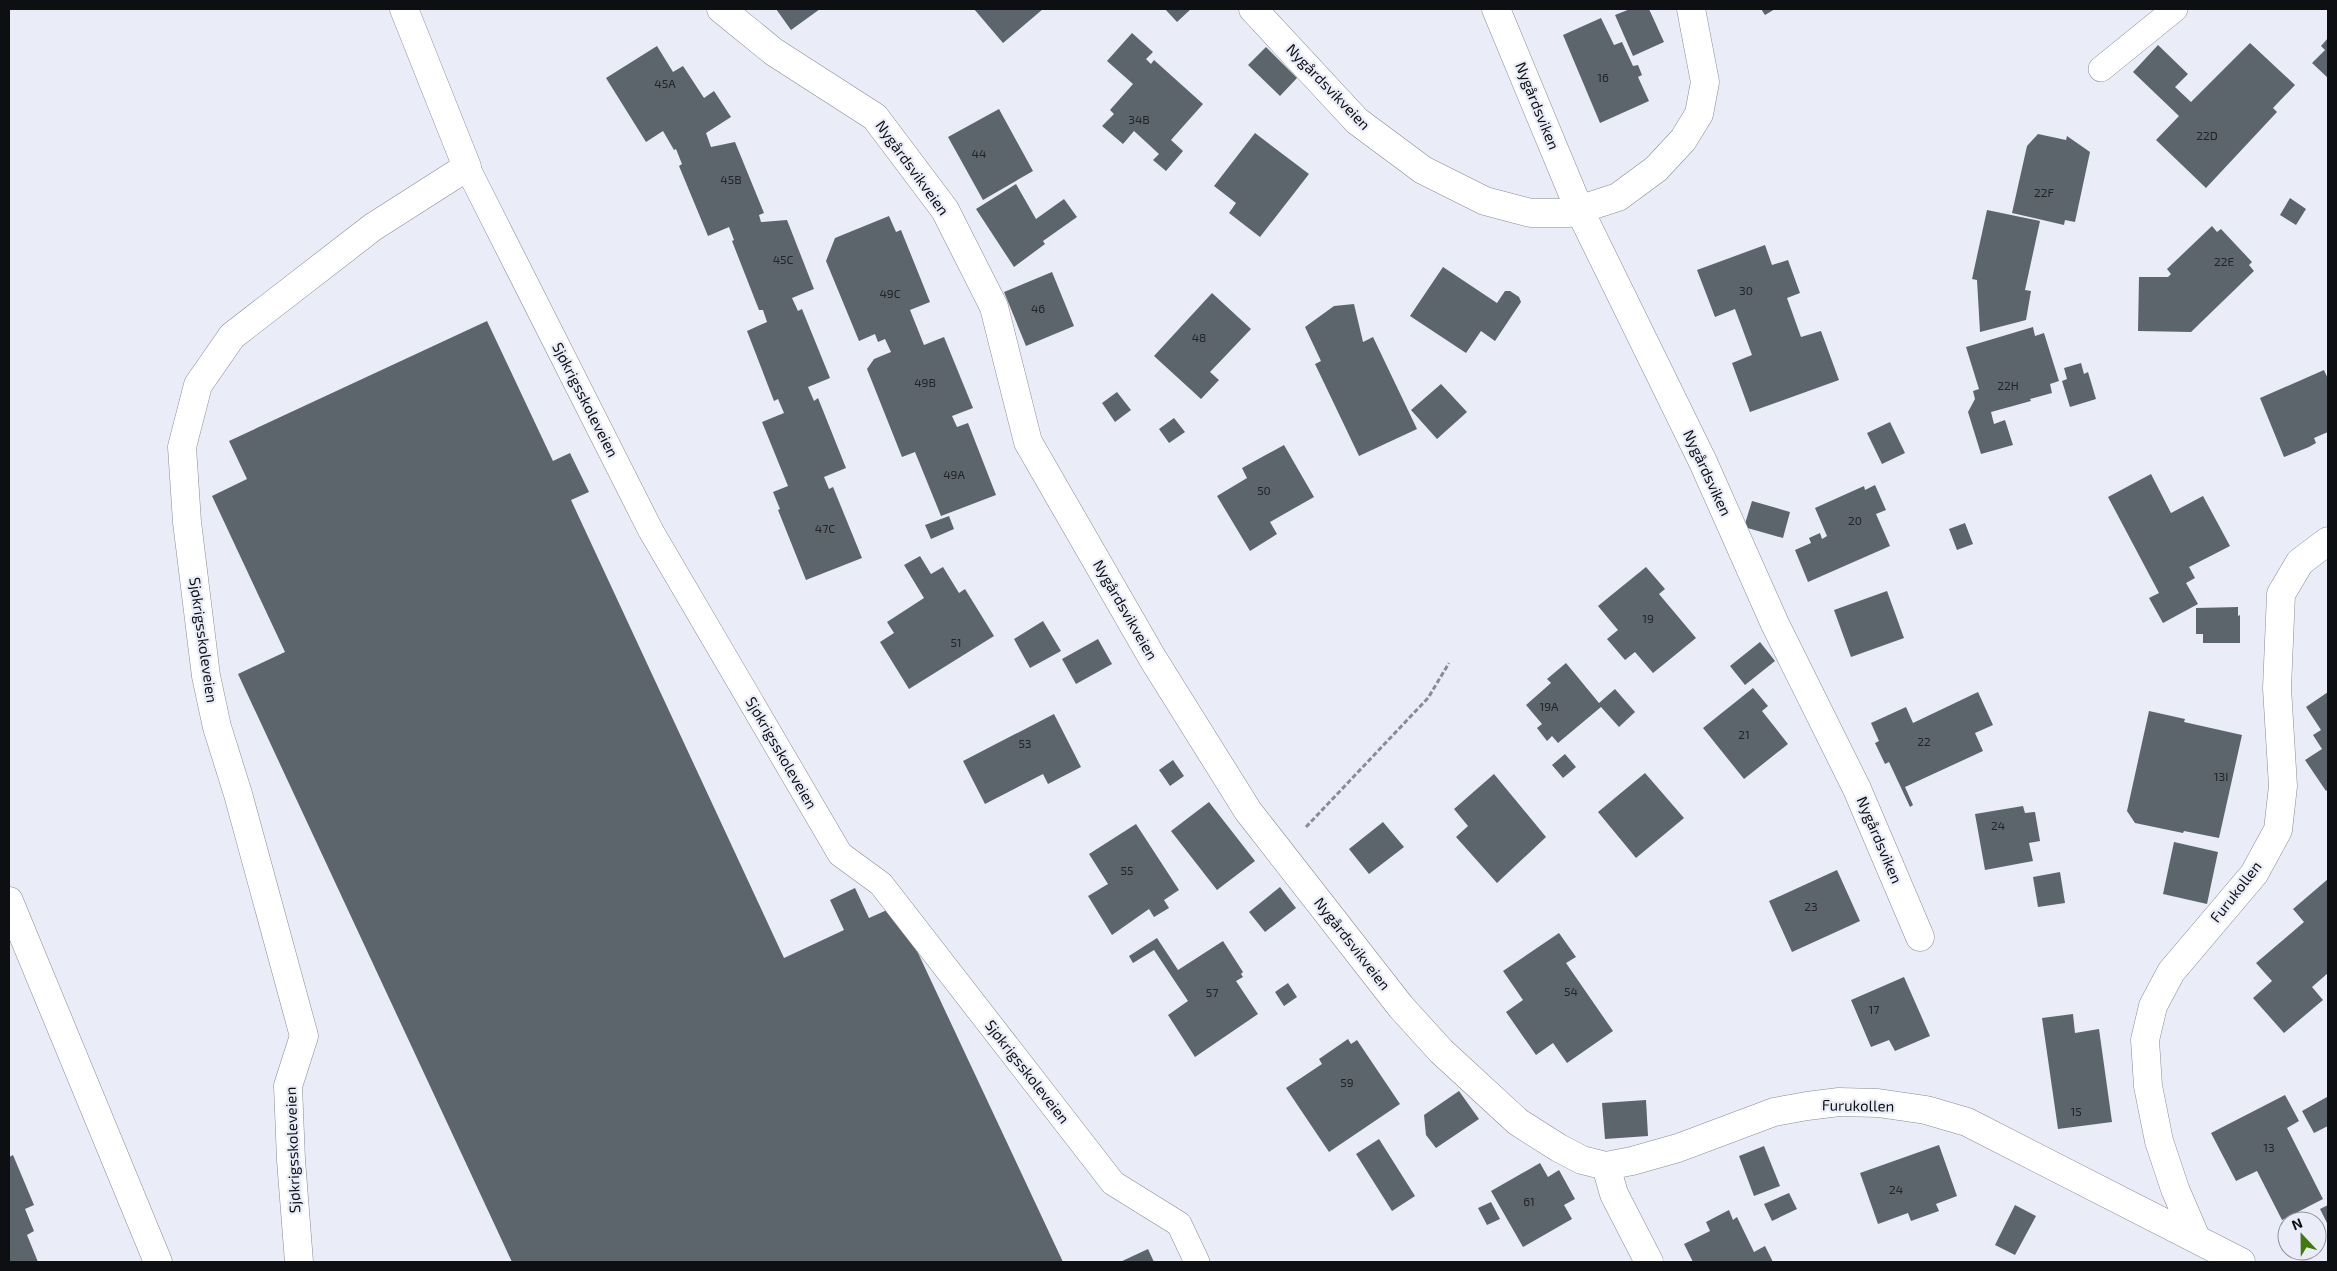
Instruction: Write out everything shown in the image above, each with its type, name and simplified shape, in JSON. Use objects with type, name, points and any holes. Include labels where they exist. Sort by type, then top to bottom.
[{"type":"street","name":"Sjøkrigsskoleveien","points":[[299,1262],[291,1160],[288,1086],[304,1036],[238,794],[217,727],[206,676],[187,522],[182,447],[198,385],[232,336],[373,227],[467,167],[404,9]]},
{"type":"street","name":"Nygårdsvikveien","points":[[721,9],[774,52],[875,117],[945,210],[994,307],[1028,442],[1153,659],[1248,811],[1401,1006],[1441,1051],[1518,1122],[1574,1156],[1606,1166]]},
{"type":"street","name":"Nygårdsvikveien","points":[[1253,9],[1357,121],[1423,170],[1485,201],[1531,213],[1569,213],[1618,197],[1656,169],[1683,140],[1699,114],[1705,82],[1691,9]]},
{"type":"street","name":"Nygårdsviken","points":[[1496,9],[1579,209],[1703,462],[1775,624],[1857,789],[1920,937]]},
{"type":"street","name":"Furukollen","points":[[2196,1238],[2175,1189],[2159,1141],[2148,1086],[2145,1040],[2153,1006],[2172,972],[2254,874],[2278,830],[2283,786],[2277,688],[2281,594],[2300,562],[2328,542]]},
{"type":"street","points":[[9,900],[158,1262]]},
{"type":"street","name":"Furukollen","points":[[1606,1166],[1632,1162],[1678,1148],[1774,1112],[1839,1102],[1878,1103],[1926,1110],[1967,1122],[2241,1262]]},
{"type":"street","points":[[1606,1166],[1614,1194],[1649,1262]]},
{"type":"lane","points":[[2101,69],[2175,9]]},
{"type":"lane","name":"Sjøkrigsskoleveien","points":[[467,167],[651,531],[840,854],[881,884],[1113,1183],[1179,1224],[1198,1262]]},
{"type":"path","points":[[1277,848],[1306,826],[1400,730],[1428,698],[1449,662]]},
{"type":"building","points":[[776,9],[820,9],[791,30]]},
{"type":"building","points":[[974,9],[1043,9],[1003,43]]},
{"type":"building","points":[[1165,9],[1191,9],[1177,22]]},
{"type":"building","points":[[1630,9],[1649,9],[1664,42],[1633,56],[1615,15]]},
{"type":"building","points":[[1761,9],[1775,9],[1765,15]]},
{"type":"building","points":[[1601,18],[1614,45],[1622,42],[1633,66],[1638,65],[1642,75],[1638,77],[1649,101],[1600,123],[1563,35]]},
{"type":"building","points":[[1132,33],[1153,52],[1146,59],[1151,64],[1154,60],[1203,104],[1171,140],[1183,151],[1166,171],[1153,160],[1159,154],[1134,131],[1123,144],[1102,126],[1114,114],[1110,110],[1133,84],[1107,61]]},
{"type":"building","points":[[2328,38],[2328,78],[2312,63],[2325,50],[2321,46]]},
{"type":"building","points":[[2250,43],[2295,85],[2273,108],[2277,112],[2206,188],[2156,140],[2179,116],[2133,72],[2158,45],[2188,74],[2175,87],[2191,102]]},
{"type":"building","points":[[657,46],[673,72],[683,66],[704,98],[714,91],[731,117],[706,133],[711,147],[735,142],[764,213],[759,215],[761,222],[787,220],[814,289],[792,298],[798,311],[802,309],[830,378],[808,387],[814,401],[818,398],[846,468],[824,477],[829,489],[833,487],[862,558],[806,580],[778,510],[780,509],[773,492],[788,486],[762,422],[784,413],[778,399],[774,401],[747,331],[767,322],[763,310],[759,310],[732,241],[734,240],[729,227],[708,236],[679,166],[682,164],[676,149],[674,150],[663,131],[646,142],[606,78]]},
{"type":"building","points":[[1266,47],[1297,78],[1280,96],[1248,65]]},
{"type":"building","points":[[999,109],[1033,171],[983,200],[948,137]]},
{"type":"building","points":[[1255,133],[1309,174],[1260,237],[1229,213],[1236,203],[1214,186]]},
{"type":"building","points":[[2038,134],[2066,140],[2067,136],[2090,152],[2075,222],[2065,220],[2064,225],[2012,213],[2027,146]]},
{"type":"building","points":[[1016,184],[1036,219],[1064,199],[1077,217],[1043,241],[1045,244],[1014,267],[976,209]]},
{"type":"building","points":[[2290,198],[2306,209],[2296,225],[2280,215]]},
{"type":"building","points":[[1987,210],[2040,221],[2025,290],[2031,291],[2026,320],[1980,332],[1977,280],[1972,279]]},
{"type":"building","points":[[889,216],[896,232],[901,230],[930,302],[910,310],[924,345],[944,337],[973,408],[952,416],[957,427],[968,423],[996,495],[941,516],[915,452],[902,457],[867,369],[874,359],[891,352],[885,339],[878,342],[875,334],[859,341],[826,261],[835,238]]},
{"type":"building","points":[[2212,226],[2217,232],[2221,229],[2252,262],[2249,265],[2254,271],[2191,332],[2138,331],[2139,277],[2168,277],[2171,274],[2167,269]]},
{"type":"building","points":[[1765,245],[1772,265],[1788,260],[1800,293],[1787,298],[1801,337],[1821,331],[1839,380],[1750,412],[1732,363],[1752,355],[1735,309],[1715,317],[1697,270]]},
{"type":"building","points":[[1443,267],[1497,303],[1505,291],[1510,291],[1519,297],[1521,302],[1495,341],[1481,331],[1466,353],[1410,316]]},
{"type":"building","points":[[1052,272],[1074,326],[1026,346],[1004,292]]},
{"type":"building","points":[[1212,293],[1251,329],[1210,372],[1219,380],[1201,399],[1154,356]]},
{"type":"building","points":[[1354,304],[1363,342],[1373,337],[1417,429],[1359,456],[1315,364],[1321,361],[1305,327],[1334,306]]},
{"type":"building","points":[[487,321],[553,461],[570,453],[589,492],[571,500],[784,958],[844,930],[830,900],[855,888],[869,918],[896,906],[1063,1262],[512,1262],[238,674],[285,652],[212,496],[247,479],[229,441]]},
{"type":"building","points":[[2033,327],[2035,336],[2044,333],[2059,381],[2050,384],[2052,393],[1991,412],[1994,424],[2005,420],[2013,445],[1981,454],[1968,412],[1975,399],[1973,391],[1979,389],[1966,347]]},
{"type":"building","points":[[2081,363],[2084,374],[2088,372],[2096,399],[2070,407],[2062,381],[2067,379],[2064,368]]},
{"type":"building","points":[[2324,370],[2328,379],[2328,432],[2314,438],[2316,443],[2309,447],[2284,457],[2260,398]]},
{"type":"building","points":[[1441,384],[1467,412],[1437,439],[1411,410]]},
{"type":"building","points":[[1117,392],[1131,410],[1115,422],[1102,403]]},
{"type":"building","points":[[1174,418],[1185,432],[1169,443],[1159,429]]},
{"type":"building","points":[[1890,422],[1905,453],[1882,464],[1867,433]]},
{"type":"building","points":[[1284,445],[1314,497],[1270,522],[1277,534],[1250,551],[1217,496],[1247,478],[1242,468]]},
{"type":"building","points":[[2151,474],[2171,513],[2203,496],[2230,546],[2189,567],[2195,578],[2186,583],[2198,604],[2163,623],[2149,598],[2159,593],[2108,497]]},
{"type":"building","points":[[1875,485],[1886,510],[1876,514],[1890,546],[1808,582],[1795,550],[1811,543],[1809,538],[1820,533],[1822,539],[1827,536],[1815,508],[1864,486],[1865,490]]},
{"type":"building","points":[[1752,501],[1790,512],[1783,538],[1744,527]]},
{"type":"building","points":[[949,516],[954,529],[931,539],[925,525]]},
{"type":"building","points":[[1965,523],[1973,544],[1957,550],[1949,529]]},
{"type":"building","points":[[920,556],[931,574],[943,567],[959,593],[965,589],[994,636],[909,689],[880,642],[894,633],[887,622],[924,598],[904,565]]},
{"type":"building","points":[[1646,567],[1665,589],[1659,594],[1696,638],[1653,673],[1635,652],[1625,660],[1607,639],[1618,630],[1598,606]]},
{"type":"building","points":[[1887,591],[1904,638],[1851,657],[1834,610]]},
{"type":"building","points":[[2238,607],[2238,616],[2240,615],[2240,643],[2203,643],[2203,634],[2196,634],[2196,608]]},
{"type":"building","points":[[1043,621],[1061,651],[1030,668],[1014,639]]},
{"type":"building","points":[[1098,639],[1112,664],[1076,684],[1062,659]]},
{"type":"building","points":[[1760,642],[1775,661],[1745,685],[1730,666]]},
{"type":"building","points":[[1566,663],[1599,703],[1615,689],[1635,712],[1619,727],[1601,707],[1558,743],[1552,736],[1547,741],[1537,728],[1542,724],[1526,705],[1551,683],[1547,679]]},
{"type":"building","points":[[1753,688],[1768,706],[1762,711],[1788,744],[1744,779],[1703,728]]},
{"type":"building","points":[[1978,692],[1993,725],[1975,733],[1983,751],[1905,787],[1913,805],[1910,807],[1889,762],[1885,764],[1875,743],[1879,741],[1871,723],[1906,707],[1913,723]]},
{"type":"building","points":[[2328,692],[2328,789],[2326,791],[2305,760],[2322,749],[2313,735],[2321,730],[2306,707]]},
{"type":"building","points":[[2149,711],[2185,719],[2184,722],[2242,735],[2219,838],[2135,823],[2127,811]]},
{"type":"building","points":[[1054,714],[1081,767],[1048,784],[1043,774],[985,804],[963,761]]},
{"type":"building","points":[[1565,754],[1576,767],[1563,778],[1552,765]]},
{"type":"building","points":[[1173,760],[1184,776],[1170,786],[1159,770]]},
{"type":"building","points":[[1645,773],[1684,818],[1636,858],[1598,812]]},
{"type":"building","points":[[1494,774],[1546,837],[1497,883],[1456,837],[1468,826],[1454,809]]},
{"type":"building","points":[[1209,802],[1255,861],[1217,890],[1171,831]]},
{"type":"building","points":[[2023,806],[2025,813],[2035,812],[2040,841],[2029,843],[2033,861],[1985,870],[1975,814]]},
{"type":"building","points":[[1383,822],[1404,847],[1369,874],[1349,849]]},
{"type":"building","points":[[1136,824],[1179,890],[1164,900],[1169,908],[1154,917],[1149,909],[1112,935],[1088,896],[1108,884],[1089,854]]},
{"type":"building","points":[[2174,842],[2218,852],[2207,904],[2163,894]]},
{"type":"building","points":[[1837,870],[1860,921],[1792,952],[1769,901]]},
{"type":"building","points":[[2060,872],[2065,903],[2038,907],[2033,877]]},
{"type":"building","points":[[2328,879],[2328,973],[2312,987],[2323,1000],[2284,1033],[2253,998],[2272,981],[2256,963],[2304,922],[2293,909]]},
{"type":"building","points":[[1280,887],[1296,908],[1265,932],[1249,912]]},
{"type":"building","points":[[1559,933],[1576,957],[1566,963],[1613,1031],[1567,1063],[1553,1043],[1536,1055],[1506,1012],[1523,1000],[1503,971]]},
{"type":"building","points":[[1157,938],[1178,970],[1223,941],[1243,972],[1241,974],[1243,977],[1236,981],[1258,1014],[1195,1057],[1168,1015],[1188,1001],[1154,950],[1133,963],[1129,956]]},
{"type":"building","points":[[1904,977],[1930,1036],[1895,1051],[1889,1040],[1871,1047],[1851,1000]]},
{"type":"building","points":[[1288,983],[1297,997],[1284,1006],[1275,992]]},
{"type":"building","points":[[2073,1014],[2075,1033],[2099,1029],[2112,1122],[2058,1129],[2042,1018]]},
{"type":"building","points":[[1348,1039],[1351,1044],[1357,1040],[1400,1104],[1329,1152],[1286,1088],[1322,1064],[1319,1059]]},
{"type":"building","points":[[1459,1091],[1479,1119],[1436,1148],[1426,1135],[1424,1115]]},
{"type":"building","points":[[2285,1095],[2299,1121],[2287,1128],[2323,1199],[2300,1211],[2277,1211],[2257,1171],[2236,1181],[2211,1133]]},
{"type":"building","points":[[2327,1097],[2328,1126],[2314,1133],[2302,1111]]},
{"type":"building","points":[[1646,1100],[1648,1136],[1605,1139],[1602,1103]]},
{"type":"building","points":[[1379,1139],[1415,1196],[1392,1211],[1356,1154]]},
{"type":"building","points":[[1939,1145],[1957,1196],[1936,1204],[1939,1211],[1911,1221],[1908,1213],[1878,1224],[1860,1173]]},
{"type":"building","points":[[1764,1146],[1780,1186],[1754,1196],[1739,1156]]},
{"type":"building","points":[[13,1155],[34,1205],[25,1209],[34,1231],[27,1235],[38,1262],[9,1262],[9,1157]]},
{"type":"building","points":[[1540,1163],[1548,1177],[1559,1170],[1575,1199],[1564,1205],[1572,1219],[1523,1247],[1491,1191]]},
{"type":"building","points":[[1789,1193],[1797,1209],[1772,1221],[1764,1204]]},
{"type":"building","points":[[1491,1202],[1500,1219],[1487,1225],[1478,1208]]},
{"type":"building","points":[[2015,1205],[2036,1216],[2015,1255],[1995,1245]]},
{"type":"building","points":[[2328,1205],[2328,1225],[2327,1211],[2321,1211],[2320,1209]]},
{"type":"building","points":[[1729,1210],[1733,1220],[1737,1217],[1754,1252],[1765,1246],[1773,1262],[1693,1262],[1684,1244],[1710,1231],[1706,1222]]},
{"type":"building","points":[[1148,1249],[1154,1262],[1120,1262]]}]
